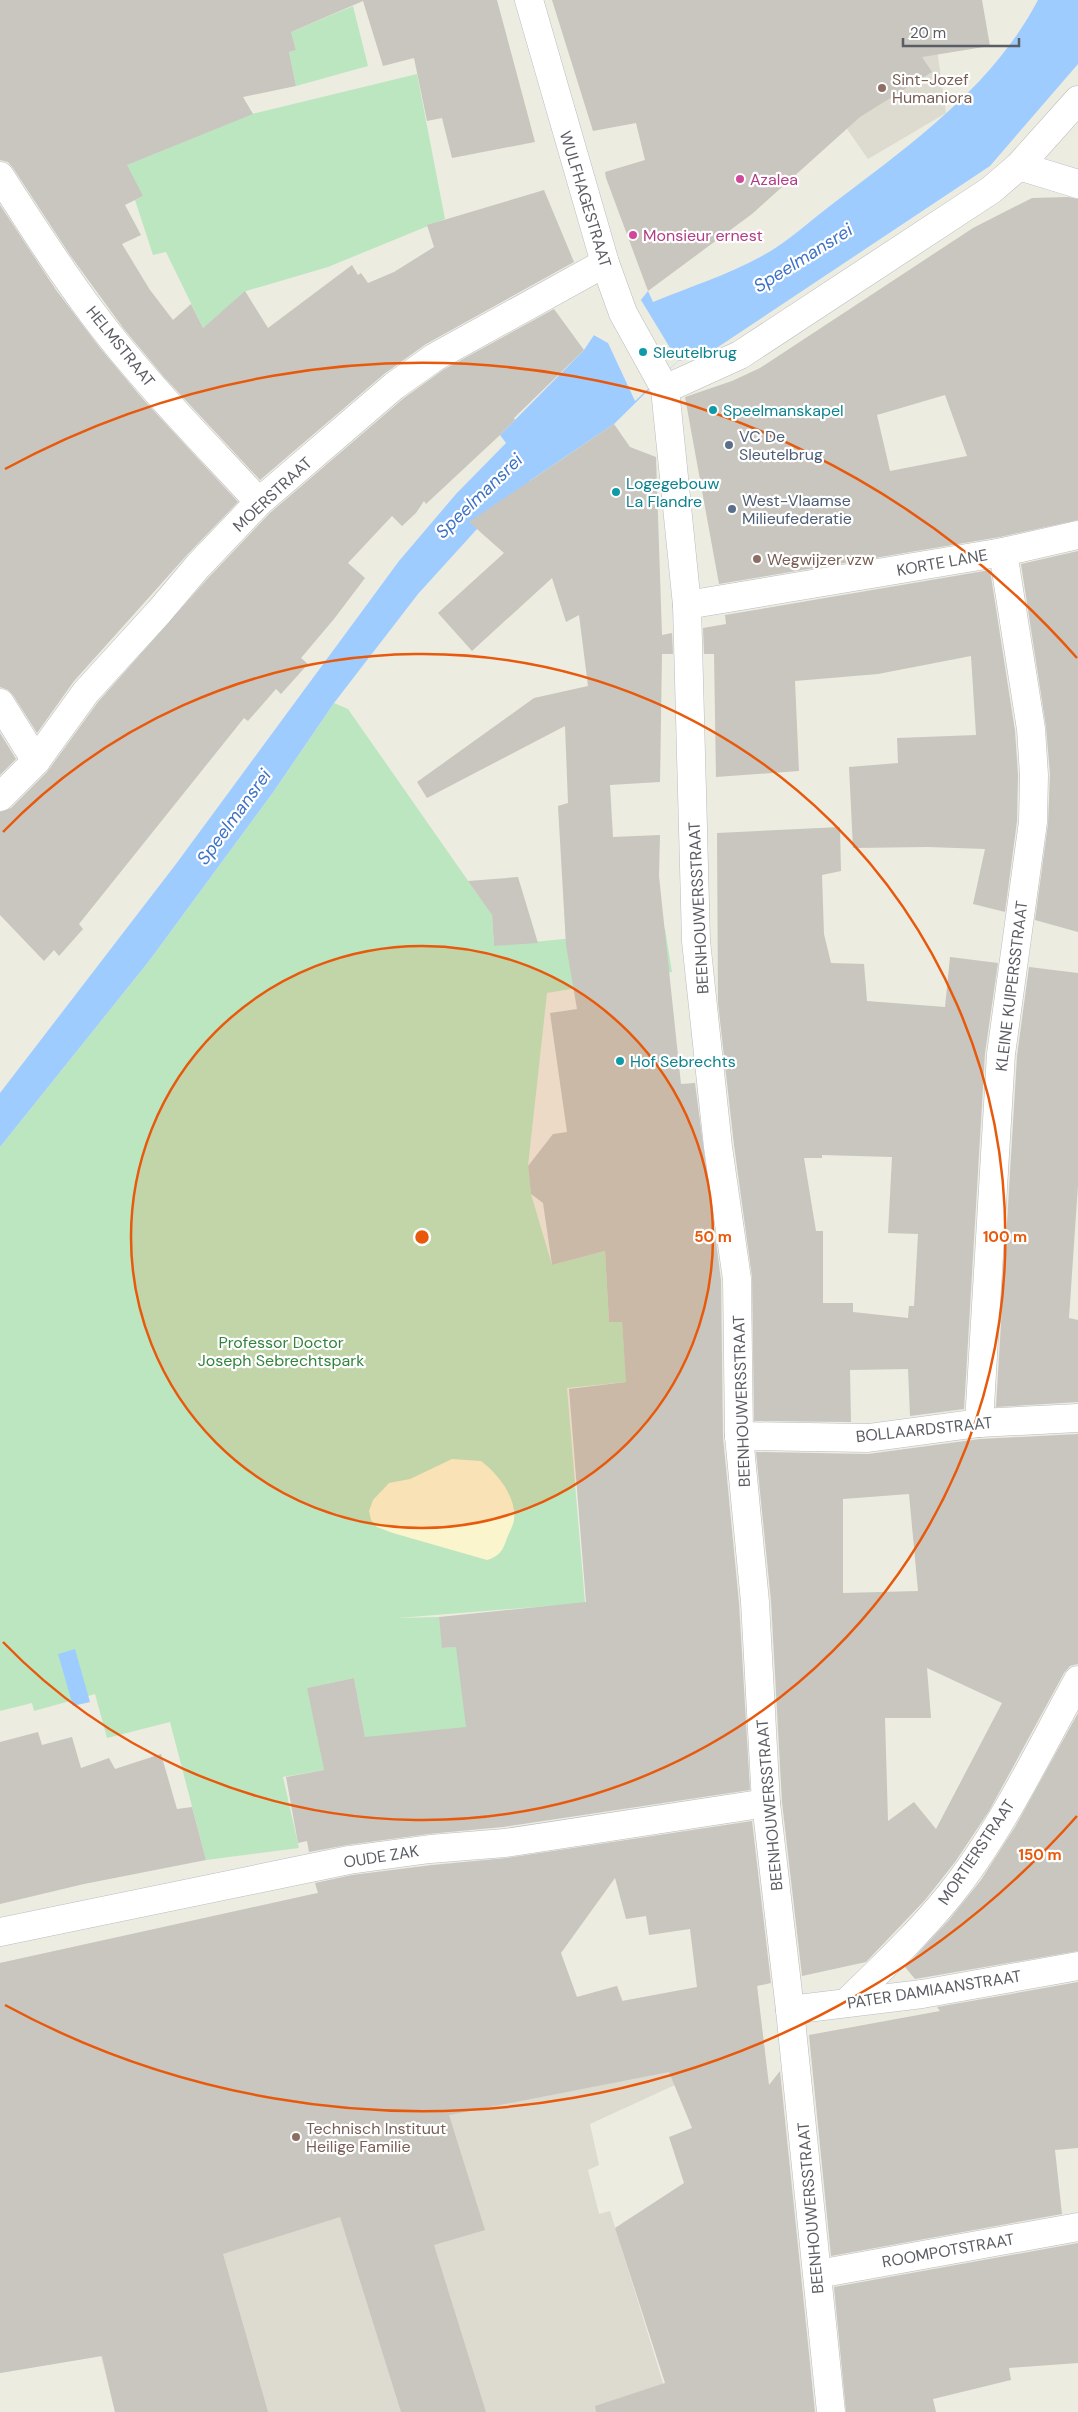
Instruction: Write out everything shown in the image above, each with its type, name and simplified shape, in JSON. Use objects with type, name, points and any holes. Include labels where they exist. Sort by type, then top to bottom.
[{"type":"street","name":"WULFHAGESTRAAT","points":[[529,0],[604,263],[622,313],[662,384]]},
{"type":"street","points":[[662,384],[740,355],[991,190],[1019,166],[1078,100]]},
{"type":"street","points":[[1019,166],[1078,184]]},
{"type":"street","name":"HELMSTRAAT","points":[[0,176],[38,237],[94,315],[145,378],[259,502]]},
{"type":"street","name":"MOERSTRAAT","points":[[0,797],[36,761],[86,692],[198,566],[259,502],[394,386],[435,357],[604,263]]},
{"type":"street","name":"BEENHOUWERSSTRAAT","points":[[662,384],[687,605],[696,941],[718,1147],[738,1279],[740,1436],[755,1602],[766,1802],[790,2010],[831,2412]]},
{"type":"street","name":"KORTE LANE","points":[[687,605],[1003,552],[1078,535]]},
{"type":"street","name":"KLEINE KUIPERSSTRAAT","points":[[979,1422],[1001,1054],[1033,822],[1034,775],[1031,729],[1003,552]]},
{"type":"street","points":[[0,703],[36,761]]},
{"type":"street","name":"BOLLAARDSTRAAT","points":[[740,1436],[868,1438],[979,1422],[1078,1418]]},
{"type":"street","name":"MORTIERSTRAAT","points":[[846,2003],[893,1957],[950,1896],[1019,1789],[1078,1680]]},
{"type":"street","name":"OUDE ZAK","points":[[0,1932],[349,1860],[430,1849],[506,1843],[766,1802]]},
{"type":"street","name":"PATER DAMIAANSTRAAT","points":[[790,2010],[922,1994],[1078,1966]]},
{"type":"street","name":"ROOMPOTSTRAAT","points":[[818,2274],[1078,2227]]},
{"type":"shaded area","points":[[930,0],[946,113],[868,159],[847,129]]},
{"type":"shaded area","name":"Technisch Instituut Heilige Familie","points":[[440,1868],[577,1997],[617,1986],[623,2001],[756,1977],[765,2053],[688,2079],[590,2124],[599,2165],[588,2170],[599,2214],[610,2211],[672,2412],[115,2412],[101,2356],[0,2373],[0,1963]]},
{"type":"green space","points":[[353,6],[368,66],[296,86],[289,52],[296,50],[291,32]]},
{"type":"green space","points":[[417,74],[445,219],[328,267],[246,291],[203,328],[166,252],[153,255],[135,200],[143,196],[102,175],[252,114]]},
{"type":"green space","name":"Professor Doctor Joseph Sebrechtspark","points":[[334,703],[348,709],[492,915],[494,946],[665,929],[672,972],[547,993],[528,1166],[531,1194],[552,1265],[605,1251],[609,1322],[622,1322],[625,1362],[636,1381],[567,1388],[585,1603],[398,1618],[439,1617],[443,1648],[573,1635],[607,1696],[368,1754],[354,1678],[308,1688],[324,1770],[283,1777],[299,1848],[206,1860],[170,1722],[107,1738],[95,1694],[34,1711],[32,1703],[0,1711],[0,1147],[149,961],[274,791]]},
{"type":"sand","points":[[452,1459],[481,1461],[505,1486],[509,1494],[514,1511],[514,1520],[502,1549],[498,1554],[487,1560],[393,1533],[377,1527],[371,1520],[369,1511],[373,1500],[389,1483],[410,1479]]},
{"type":"water","name":"Speelmansrei","points":[[1038,0],[1078,0],[1078,64],[990,166],[703,357],[678,361],[614,424],[531,480],[477,529],[418,594],[334,703],[274,791],[149,961],[0,1147],[0,1093],[176,864],[399,561],[456,494],[506,443],[500,435],[584,350],[594,335],[607,342],[648,291],[653,302],[722,275],[762,256],[790,238],[921,135],[948,112],[998,60]]},
{"type":"water","points":[[75,1649],[90,1702],[73,1706],[58,1654]]},
{"type":"pier","name":"Sleutelbrug","points":[[641,300],[678,361],[635,401],[608,343],[594,335],[596,334],[606,339],[633,306]]},
{"type":"building","points":[[0,0],[497,0],[535,142],[452,158],[442,118],[427,121],[414,58],[383,66],[363,1],[291,32],[296,50],[289,52],[296,86],[243,97],[253,114],[127,165],[143,196],[125,205],[141,235],[122,244],[150,290],[173,320],[191,304],[203,328],[245,291],[268,328],[352,265],[358,275],[361,273],[368,283],[394,272],[434,247],[427,225],[544,190],[574,262],[426,344],[384,374],[260,480],[164,377],[124,329],[70,255],[13,168],[8,162],[0,160]]},
{"type":"building","points":[[552,0],[982,0],[990,46],[922,57],[932,72],[860,117],[752,214],[648,291],[605,172],[645,160],[636,123],[593,131]]},
{"type":"building","points":[[1068,197],[1078,199],[1078,520],[1000,537],[719,584],[685,397],[732,381],[760,368],[973,228],[1032,198]],"holes":[[[945,395],[967,456],[890,471],[877,415]]]},
{"type":"building","points":[[0,205],[56,290],[100,348],[141,397],[238,502],[186,556],[74,681],[37,733],[13,695],[8,690],[0,687]]},
{"type":"building","points":[[554,309],[584,350],[514,418],[515,420],[500,435],[426,504],[424,501],[416,513],[402,526],[392,516],[348,563],[365,578],[301,658],[308,664],[281,694],[276,689],[248,721],[244,718],[79,924],[83,929],[59,956],[54,950],[44,961],[0,915],[0,812],[11,808],[47,772],[98,702],[210,576],[270,513],[404,398],[443,370]]},
{"type":"building","points":[[614,424],[630,447],[656,457],[662,635],[672,633],[673,654],[662,654],[660,782],[610,785],[613,837],[660,835],[659,876],[681,1084],[695,1083],[721,1280],[723,1437],[739,1603],[750,1790],[503,1827],[428,1834],[309,1852],[307,1841],[298,1843],[286,1777],[324,1770],[307,1688],[354,1678],[365,1737],[466,1727],[456,1647],[442,1648],[439,1617],[586,1602],[569,1389],[626,1382],[622,1322],[609,1322],[605,1251],[552,1265],[543,1203],[531,1194],[528,1166],[553,1134],[567,1132],[550,1013],[577,1009],[566,945],[558,806],[568,803],[565,726],[427,798],[417,782],[534,698],[588,686],[579,615],[566,622],[552,578],[472,651],[438,613],[504,553],[469,522]]},
{"type":"building","points":[[1078,551],[1078,932],[1035,920],[1048,824],[1050,774],[1046,727],[1021,564]]},
{"type":"building","points":[[990,570],[1015,731],[1018,775],[1017,821],[1005,912],[973,904],[985,849],[928,847],[853,848],[849,767],[898,763],[897,738],[976,735],[971,656],[878,674],[795,681],[799,771],[716,777],[714,654],[704,654],[703,628],[726,624],[725,615]]},
{"type":"building","points":[[0,733],[16,759],[0,775]]},
{"type":"building","points":[[840,827],[841,871],[822,875],[824,934],[831,963],[864,964],[867,1001],[945,1007],[950,957],[998,963],[985,1053],[964,1409],[910,1416],[908,1369],[850,1370],[851,1422],[754,1421],[752,1277],[734,1145],[718,1003],[717,833]],"holes":[[[822,1155],[892,1157],[888,1233],[918,1234],[914,1306],[909,1306],[908,1318],[853,1312],[853,1303],[823,1303],[823,1231],[816,1231],[804,1158],[822,1158]]]},
{"type":"building","points":[[518,877],[538,943],[494,946],[492,915],[468,881]]},
{"type":"building","points":[[1029,967],[1078,973],[1078,1185],[1069,1318],[1078,1320],[1078,1402],[996,1407],[1017,1056]]},
{"type":"building","points":[[1078,1434],[1078,1664],[1070,1666],[1064,1673],[989,1811],[955,1862],[925,1900],[866,1962],[802,1976],[782,1802],[771,1601],[756,1452],[868,1454],[980,1439]],"holes":[[[909,1494],[918,1591],[843,1593],[843,1499]],[[927,1668],[1002,1703],[936,1829],[914,1802],[888,1821],[885,1718],[931,1718]]]},
{"type":"building","points":[[1078,1713],[1078,1951],[915,1979],[905,1967],[949,1920],[981,1880],[1015,1827]]},
{"type":"building","points":[[38,1732],[42,1745],[72,1737],[81,1768],[109,1758],[115,1769],[161,1754],[177,1809],[192,1807],[206,1860],[84,1884],[0,1904],[0,1742]]},
{"type":"building","name":"Technisch Instituut Heilige Familie","points":[[752,1821],[771,1983],[757,1986],[769,2085],[780,2071],[815,2412],[596,2412],[595,2406],[665,2383],[615,2228],[684,2183],[669,2137],[692,2128],[669,2072],[449,2115],[485,2230],[434,2245],[486,2412],[401,2412],[340,2217],[223,2254],[268,2412],[115,2412],[102,2356],[0,2373],[0,1963],[318,1893],[315,1883],[352,1875],[507,1858]],"holes":[[[615,1878],[626,1919],[646,1916],[649,1935],[690,1929],[697,1987],[622,2001],[617,1986],[577,1997],[561,1953]]]},
{"type":"building","points":[[1078,1982],[1078,2148],[1055,2150],[1062,2214],[831,2256],[809,2035],[940,2011],[937,2007]]},
{"type":"building","points":[[1078,2243],[1078,2363],[1009,2368],[1011,2380],[933,2399],[936,2412],[846,2412],[834,2287]]},
{"type":"place","name":"Sint-Jozef Humaniora","points":[[882,88]]},
{"type":"place","name":"Azalea","points":[[740,179]]},
{"type":"place","name":"Monsieur ernest","points":[[633,235]]},
{"type":"place","name":"Sleutelbrug","points":[[643,352]]},
{"type":"place","name":"Speelmanskapel","points":[[713,410]]},
{"type":"place","name":"VC De Sleutelbrug","points":[[729,445]]},
{"type":"place","name":"Logegebouw La Flandre","points":[[616,492]]},
{"type":"place","name":"West-Vlaamse Milieufederatie","points":[[732,509]]},
{"type":"place","name":"Wegwijzer vzw","points":[[757,559]]},
{"type":"place","name":"Hof Sebrechts","points":[[620,1061]]},
{"type":"place","name":"Technisch Instituut Heilige Familie","points":[[296,2137]]}]
